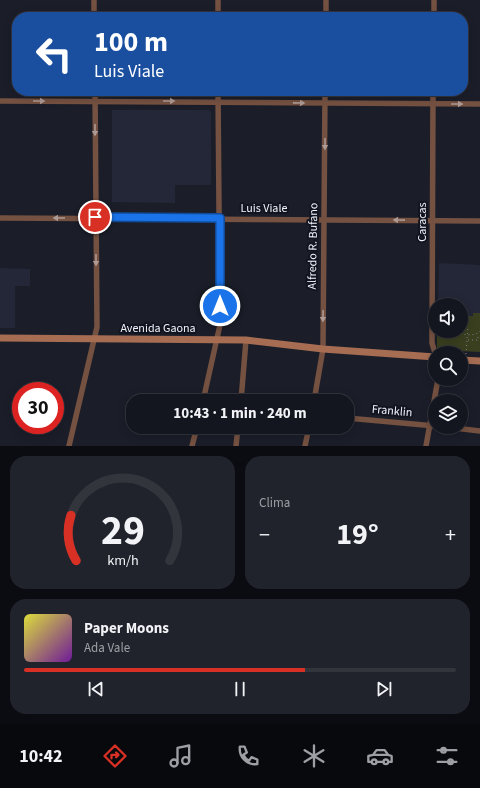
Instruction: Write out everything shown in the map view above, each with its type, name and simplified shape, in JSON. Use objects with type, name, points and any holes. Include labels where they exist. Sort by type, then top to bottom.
[{"type":"main road","name":"Avenida Gaona","points":[[0,338],[94,340],[246,340],[323,349],[428,356]]},
{"type":"main road","points":[[468,360],[480,361]]},
{"type":"street","points":[[94,0],[94,12]]},
{"type":"street","points":[[218,0],[218,12]]},
{"type":"street","points":[[326,0],[326,12]]},
{"type":"street","points":[[434,0],[434,12]]},
{"type":"street","points":[[69,446],[97,327],[95,96]]},
{"type":"street","points":[[205,394],[220,325],[218,96]]},
{"type":"street","name":"Alfredo R. Bufano","points":[[315,394],[323,349],[325,96]]},
{"type":"street","name":"Caracas","points":[[433,346],[434,96]]},
{"type":"street","points":[[0,101],[218,101],[480,104]]},
{"type":"street","name":"Luis Viale","points":[[0,218],[95,217],[480,221]]},
{"type":"street","points":[[242,394],[246,340]]},
{"type":"street","name":"Franklin","points":[[354,419],[428,426]]},
{"type":"street","points":[[468,430],[480,431]]},
{"type":"street","points":[[192,446],[195,434]]},
{"type":"street","points":[[236,446],[237,434]]},
{"type":"street","points":[[305,446],[308,434]]},
{"type":"street","points":[[426,446],[430,434]]},
{"type":"path","points":[[466,346],[467,340],[478,340],[478,334],[480,331]]},
{"type":"path","points":[[468,335],[478,334]]},
{"type":"shaded area","points":[[112,110],[209,110],[211,112],[211,185],[175,185],[175,203],[112,202]]},
{"type":"shaded area","points":[[439,263],[480,265],[480,313],[473,313],[473,316],[468,316],[468,298],[438,298]]},
{"type":"shaded area","points":[[0,268],[30,269],[30,286],[15,286],[15,328],[0,328]]},
{"type":"green space","points":[[473,313],[480,313],[480,352],[468,351],[468,346],[437,346],[437,338],[468,338],[468,316],[473,316]]},
{"type":"route","points":[[95,217],[220,218],[220,306]]}]
